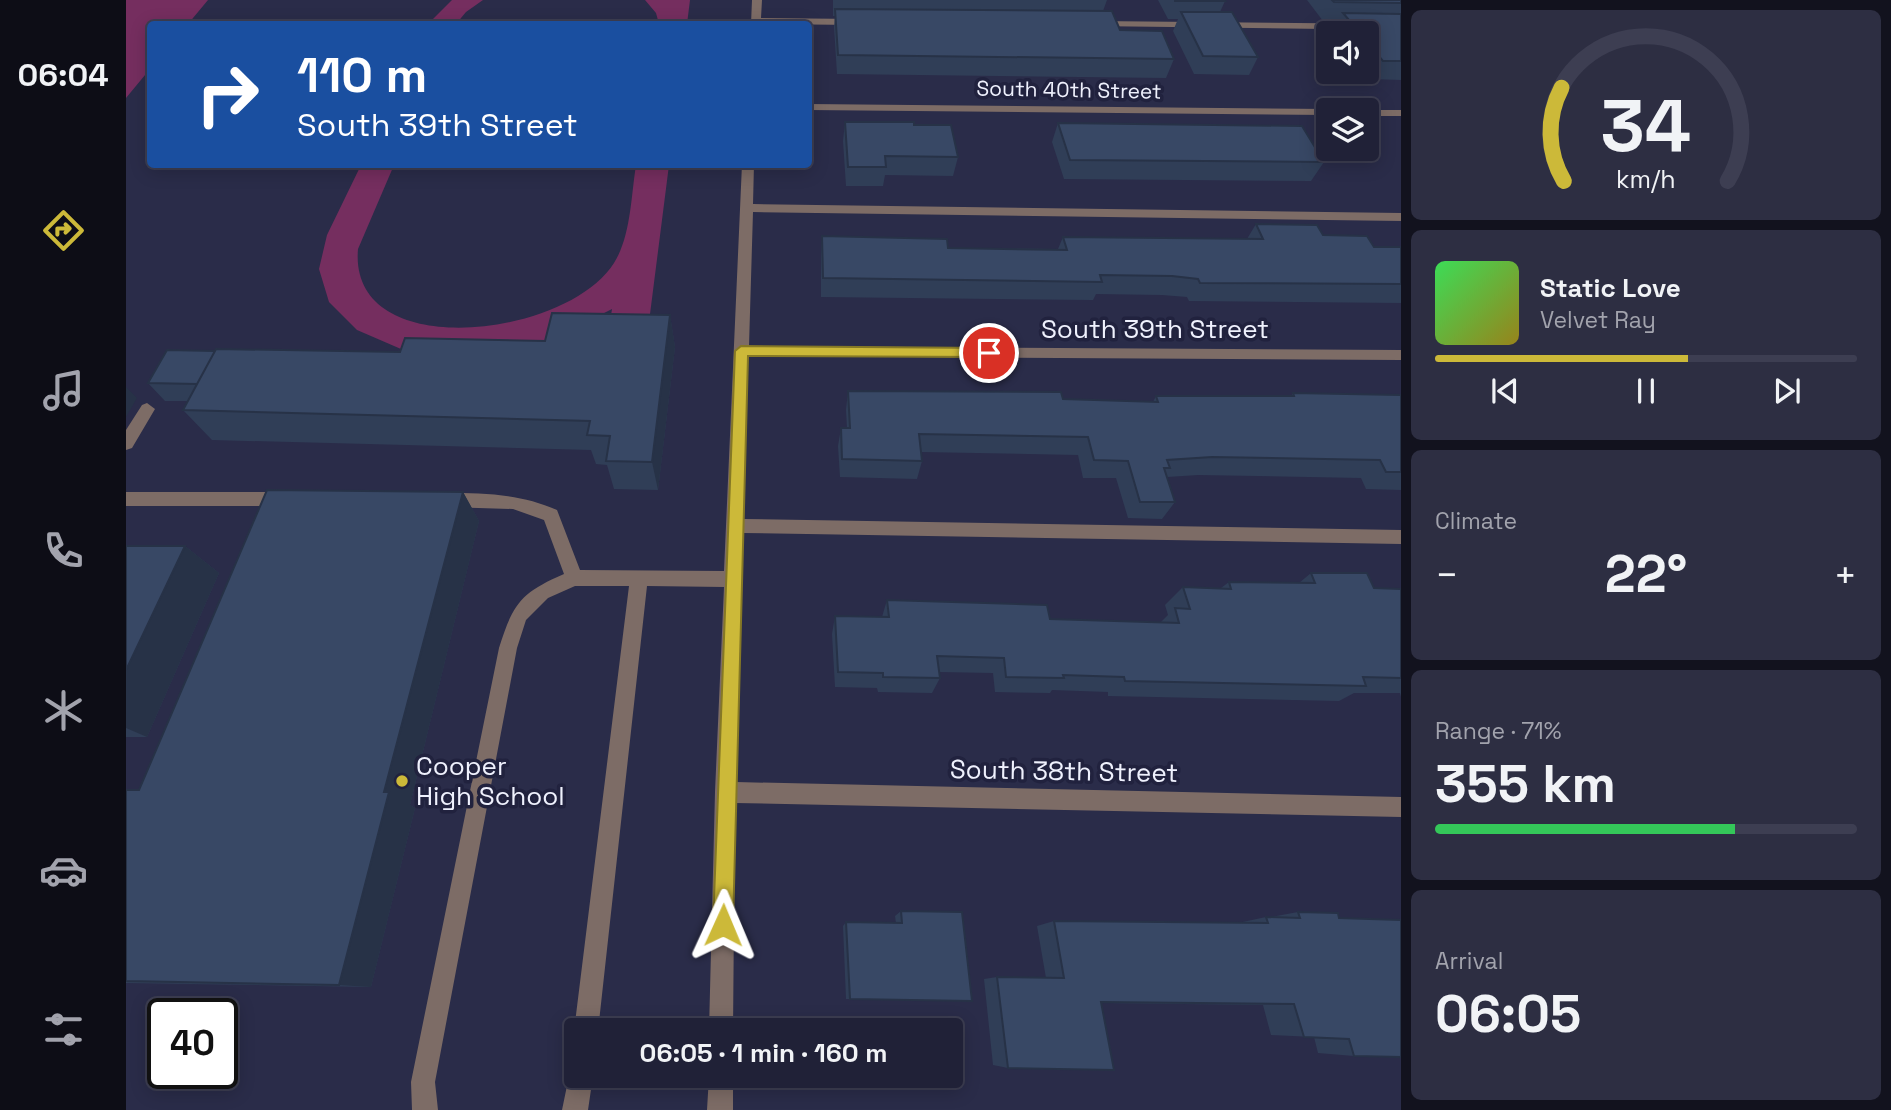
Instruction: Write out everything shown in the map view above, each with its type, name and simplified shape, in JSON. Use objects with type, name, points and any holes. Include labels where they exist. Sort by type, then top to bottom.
[{"type":"street","points":[[756,21],[757,0]]},
{"type":"street","points":[[812,22],[866,22]]},
{"type":"street","points":[[1085,24],[1401,27]]},
{"type":"street","name":"South 40th Street","points":[[812,107],[1316,112]]},
{"type":"street","points":[[1379,113],[1401,113]]},
{"type":"street","points":[[721,1018],[725,792],[748,168]]},
{"type":"street","points":[[747,208],[1401,217]]},
{"type":"street","name":"South 39th Street","points":[[741,351],[1401,355]]},
{"type":"street","points":[[126,444],[147,409]]},
{"type":"street","points":[[126,499],[308,499]]},
{"type":"street","points":[[434,500],[504,500],[531,505],[551,515],[574,578]]},
{"type":"street","points":[[735,526],[1401,537]]},
{"type":"street","points":[[425,1110],[423,1082],[508,648],[518,616],[542,592],[574,578],[733,579]]},
{"type":"street","points":[[588,1018],[639,578]]},
{"type":"street","name":"South 38th Street","points":[[725,792],[1401,807]]},
{"type":"street","points":[[575,1110],[578,1088]]},
{"type":"street","points":[[720,1088],[720,1110]]},
{"type":"shaded area","points":[[126,0],[208,0],[190,21],[147,21],[147,73],[126,98]]},
{"type":"shaded area","points":[[452,0],[483,0],[458,21],[431,21]]},
{"type":"shaded area","points":[[645,0],[690,0],[687,21],[658,21],[656,13]]},
{"type":"shaded area","points":[[360,168],[393,168],[358,249],[364,286],[387,311],[422,324],[465,328],[510,322],[553,309],[589,289],[614,263],[620,252],[627,228],[636,168],[669,168],[649,322],[610,322],[612,309],[545,343],[401,349],[357,330],[329,302],[319,269],[327,235]]},
{"type":"building","points":[[1224,0],[1225,1],[1175,1]]},
{"type":"building","points":[[1332,0],[1401,0],[1401,3],[1334,2]]},
{"type":"building","points":[[835,9],[1112,11],[1120,30],[1162,31],[1174,59],[838,55]]},
{"type":"building","points":[[1181,12],[1232,12],[1258,57],[1203,56]]},
{"type":"building","points":[[1343,13],[1401,14],[1401,61],[1383,61],[1379,56],[1379,21],[1350,21]]},
{"type":"building","points":[[845,122],[951,125],[958,157],[885,156],[886,167],[848,167]]},
{"type":"building","points":[[1058,123],[1302,126],[1316,149],[1316,161],[1324,162],[1070,160]]},
{"type":"building","points":[[1256,224],[1317,225],[1323,235],[1367,236],[1374,247],[1401,247],[1401,284],[1200,283],[1198,279],[1172,276],[1100,275],[1102,282],[823,278],[822,236],[947,239],[948,248],[1067,250],[1063,237],[1263,239]]},
{"type":"building","points":[[552,313],[670,315],[652,462],[606,461],[610,436],[587,435],[590,421],[183,410],[216,349],[400,352],[405,338],[545,341]]},
{"type":"building","points":[[167,350],[215,351],[197,384],[148,383]]},
{"type":"building","points":[[848,391],[1061,392],[1063,399],[1158,402],[1156,396],[1294,396],[1293,393],[1401,395],[1401,472],[1386,472],[1380,460],[1212,457],[1167,460],[1170,468],[1164,468],[1175,502],[1140,502],[1128,461],[1094,460],[1088,437],[919,434],[922,461],[842,459],[841,428],[850,428]]},
{"type":"building","points":[[267,490],[463,492],[384,792],[389,792],[339,985],[126,981],[126,790],[139,790]]},
{"type":"building","points":[[126,546],[185,546],[126,670]]},
{"type":"building","points":[[1311,573],[1367,573],[1374,588],[1401,589],[1401,678],[1363,677],[1366,686],[1125,681],[1124,677],[1063,675],[1064,678],[1006,677],[1004,658],[937,656],[940,678],[883,677],[883,673],[838,672],[835,616],[889,617],[887,600],[1047,605],[1050,619],[1179,623],[1175,608],[1190,609],[1183,587],[1231,589],[1229,582],[1315,583]]},
{"type":"building","points":[[901,911],[962,912],[972,1001],[850,999],[846,922],[902,923]]},
{"type":"building","points":[[1298,912],[1338,913],[1339,918],[1401,920],[1401,1057],[1354,1056],[1349,1039],[1304,1037],[1294,1004],[1101,1002],[1114,1070],[1008,1068],[997,977],[1064,978],[1054,921],[1268,923],[1266,917],[1300,918]]},
{"type":"place","name":"Cooper High School","points":[[402,781]]},
{"type":"route","points":[[723,925],[725,792],[741,351],[989,353]]}]
